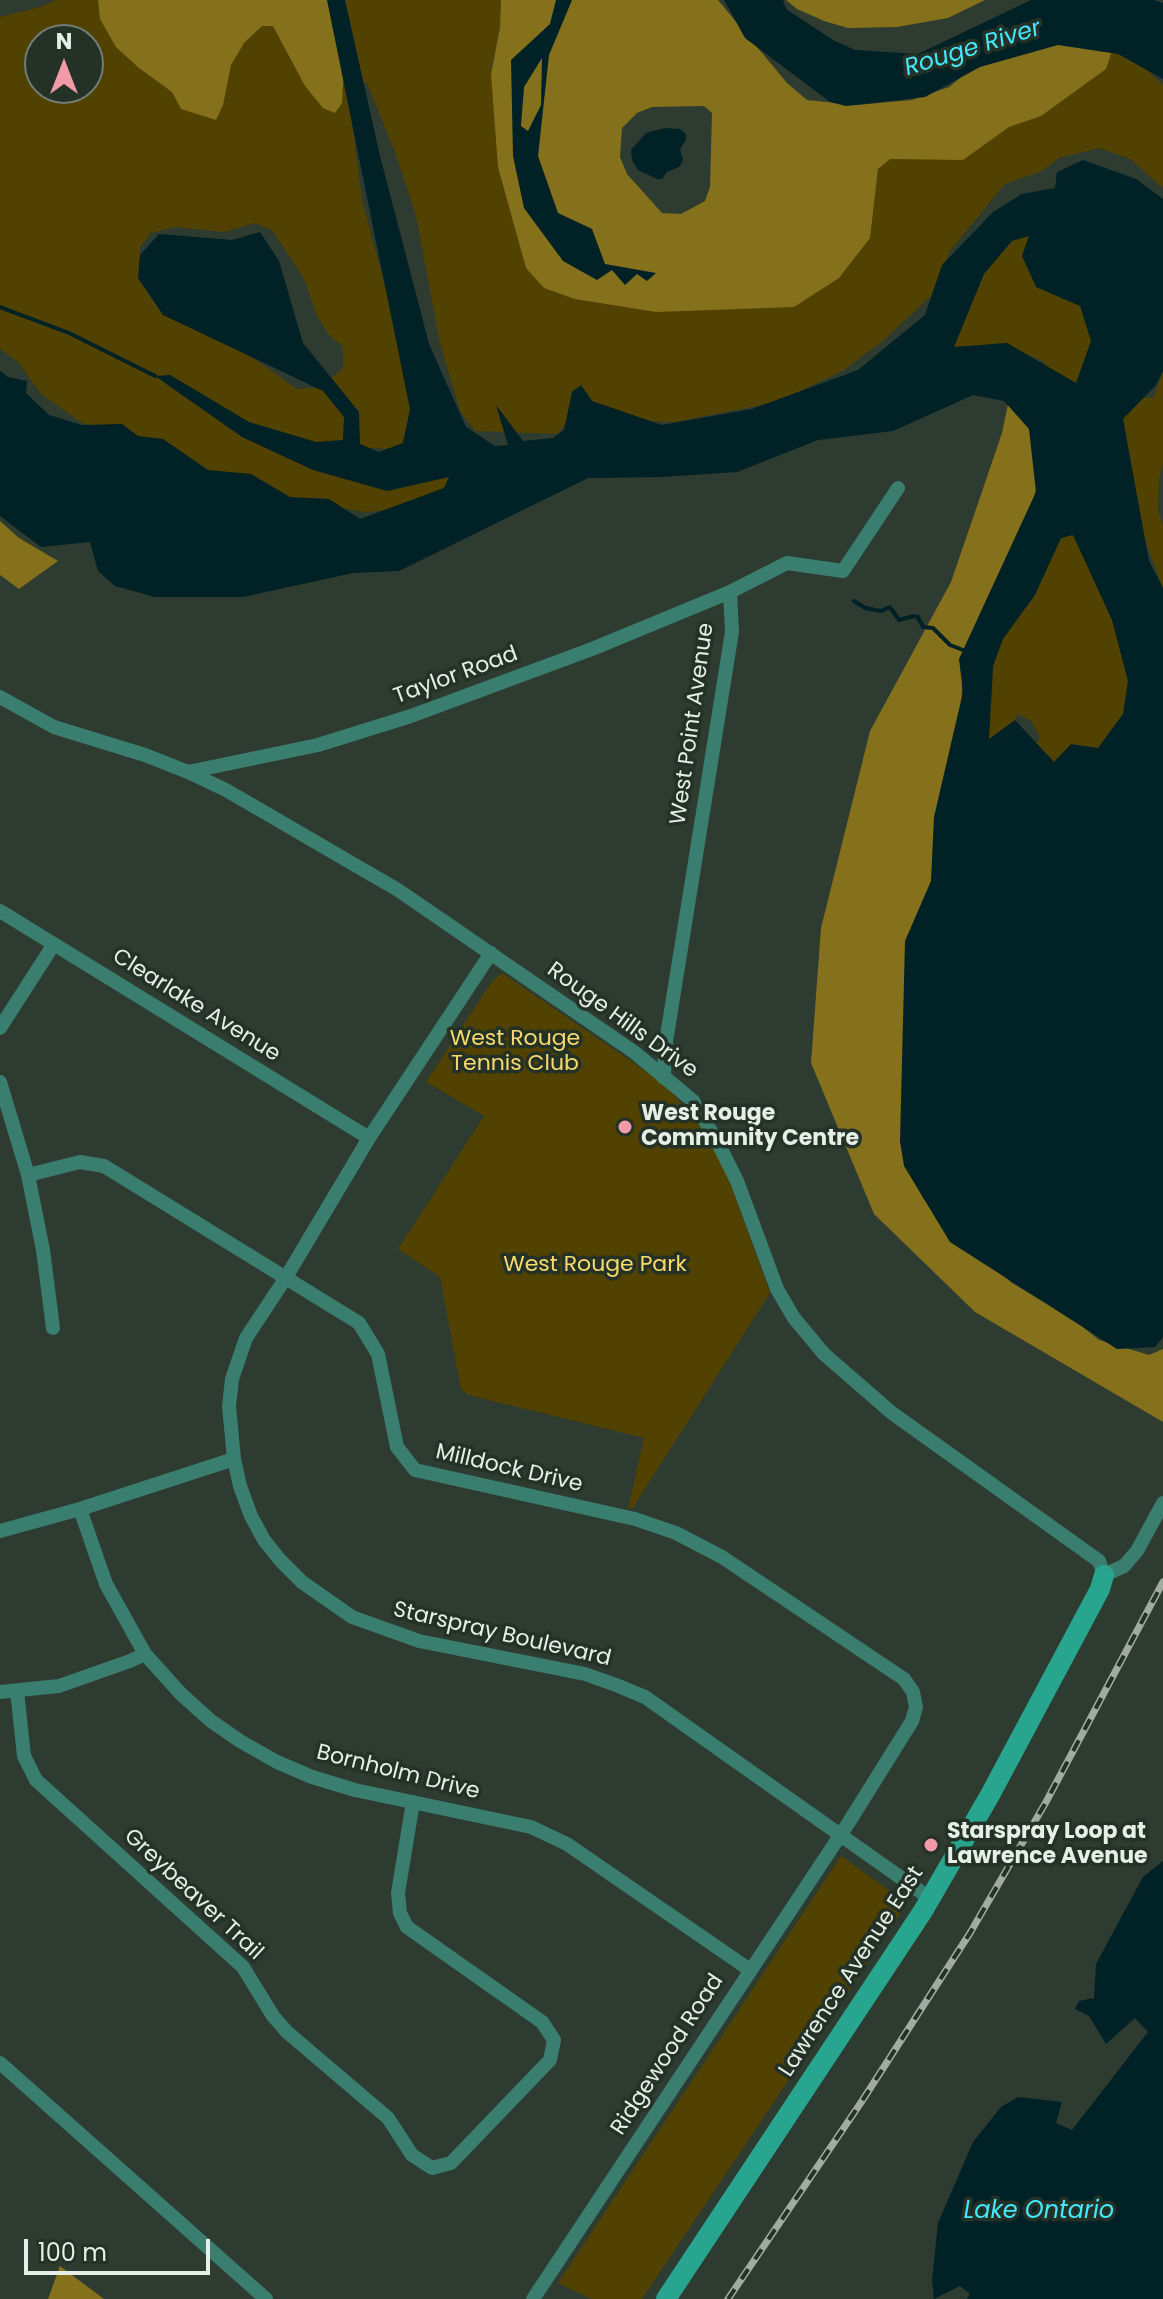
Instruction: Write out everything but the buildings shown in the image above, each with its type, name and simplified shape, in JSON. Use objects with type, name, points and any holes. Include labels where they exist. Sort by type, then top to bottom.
[{"type":"street","points":[[730,592],[787,563],[843,571],[898,488]]},
{"type":"street","name":"Taylor Road","points":[[188,772],[318,745],[411,716],[592,649],[730,592]]},
{"type":"street","name":"West Point Avenue","points":[[664,1078],[665,1048],[732,632],[730,592]]},
{"type":"street","name":"Rouge Hills Drive","points":[[0,697],[54,727],[145,755],[226,790],[398,890],[634,1052],[693,1101],[737,1181],[777,1289],[794,1318],[824,1354],[892,1413],[1099,1561],[1104,1575]]},
{"type":"street","name":"Clearlake Avenue","points":[[0,911],[369,1138]]},
{"type":"street","points":[[0,1028],[54,944]]},
{"type":"street","name":"Starspray Boulevard","points":[[491,953],[369,1138],[246,1338],[232,1379],[229,1406],[234,1459],[251,1516],[280,1560],[302,1582],[352,1617],[419,1641],[585,1674],[645,1697],[931,1899]]},
{"type":"street","points":[[0,1082],[28,1175],[43,1250],[53,1328]]},
{"type":"street","name":"Milldock Drive","points":[[28,1175],[80,1162],[104,1166],[359,1323],[378,1354],[397,1447],[415,1470],[635,1519],[676,1533],[722,1557],[904,1679],[913,1692],[916,1707],[912,1721],[840,1836]]},
{"type":"street","points":[[0,1531],[80,1509],[234,1459]]},
{"type":"street","points":[[1104,1575],[1124,1566],[1137,1551],[1163,1503]]},
{"type":"street","name":"Bornholm Drive","points":[[80,1509],[106,1584],[145,1654],[181,1694],[211,1721],[240,1741],[312,1777],[355,1790],[531,1827],[567,1844],[750,1970]]},
{"type":"street","name":"Lawrence Avenue East","points":[[666,2299],[931,1899],[1100,1589],[1104,1575]]},
{"type":"street","points":[[0,1692],[59,1686],[145,1654]]},
{"type":"street","name":"Greybeaver Trail","points":[[17,1691],[24,1756],[36,1780],[243,1967],[273,2016],[287,2032],[388,2118],[412,2155],[432,2168],[451,2163],[550,2060],[554,2040],[542,2022],[407,1927],[400,1913],[398,1893],[413,1802]]},
{"type":"street","name":"Ridgewood Road","points":[[533,2299],[840,1836]]},
{"type":"street","points":[[0,2063],[266,2299]]},
{"type":"green space","points":[[56,0],[98,0],[100,15],[117,44],[230,62],[245,39],[263,23],[272,22],[336,109],[342,99],[345,48],[339,0],[501,0],[501,23],[491,70],[499,164],[525,264],[869,234],[879,165],[889,154],[1113,48],[1124,49],[1163,85],[1163,188],[1130,159],[1099,148],[1059,158],[1042,171],[1005,184],[949,252],[937,290],[885,339],[844,370],[777,402],[674,422],[647,421],[588,400],[557,434],[475,431],[460,411],[440,343],[416,216],[395,152],[367,83],[357,81],[350,107],[362,200],[421,423],[413,449],[329,447],[451,468],[468,482],[395,510],[363,512],[333,506],[284,506],[131,437],[82,423],[41,394],[17,361],[0,349],[0,17]],"holes":[[[255,223],[272,230],[304,279],[317,316],[328,334],[343,347],[343,368],[322,387],[297,389],[236,346],[186,322],[140,282],[140,247],[151,233],[175,227],[224,232]]]},
{"type":"green space","points":[[1032,221],[1131,272],[1078,384],[1066,385],[1041,360],[997,343],[953,353],[938,351],[976,276]]},
{"type":"green space","points":[[1163,372],[1163,463],[1158,510],[1163,525],[1163,589],[1133,507],[1121,427],[1128,403],[1133,397],[1153,398]]},
{"type":"green space","points":[[1071,516],[1135,652],[1136,802],[1030,755],[1040,737],[1031,721],[1017,714],[983,876],[979,743],[992,700],[993,644],[1001,627],[1030,603]]},
{"type":"green space","name":"West Rouge Park","points":[[502,973],[663,1083],[698,1122],[725,1169],[770,1293],[632,1509],[628,1509],[644,1438],[468,1395],[461,1389],[440,1277],[398,1249],[484,1116],[426,1082],[491,983]]},
{"type":"green space","points":[[841,1856],[907,1903],[642,2299],[592,2299],[558,2283]]},
{"type":"shaded area","points":[[98,0],[339,0],[345,51],[342,103],[335,113],[323,108],[305,86],[273,26],[262,26],[244,43],[231,65],[223,105],[216,120],[181,109],[172,92],[116,47],[100,19]]},
{"type":"shaded area","points":[[501,0],[718,0],[787,83],[807,100],[857,105],[912,100],[949,87],[1008,39],[1113,48],[1106,69],[1041,116],[1009,127],[963,160],[890,159],[878,169],[870,238],[839,278],[794,307],[656,312],[575,299],[544,288],[526,268],[498,167],[491,74],[500,27]],"holes":[[[704,106],[712,113],[710,187],[705,201],[681,214],[662,213],[627,174],[620,157],[622,128],[637,113],[652,107]]]},
{"type":"shaded area","points":[[786,0],[985,0],[948,18],[897,27],[848,28],[797,9]]},
{"type":"shaded area","points":[[1009,399],[1038,423],[1044,458],[1034,497],[963,653],[961,717],[909,1166],[923,1198],[956,1236],[1012,1283],[1077,1322],[1099,1340],[1149,1355],[1163,1349],[1163,1422],[975,1312],[874,1214],[811,1063],[821,928],[870,731],[951,582],[1002,433]]},
{"type":"shaded area","points":[[0,521],[19,538],[58,561],[19,589],[0,575]]},
{"type":"shaded area","points":[[60,2266],[104,2299],[48,2299]]},
{"type":"water","points":[[327,0],[345,0],[380,156],[429,344],[466,427],[495,446],[508,445],[496,405],[523,441],[553,438],[564,430],[572,392],[581,385],[592,401],[662,425],[752,409],[858,370],[925,315],[942,265],[993,212],[1022,194],[1055,188],[1057,172],[1083,160],[1136,179],[1163,199],[1163,371],[1156,385],[1123,419],[1149,561],[1163,588],[1163,1337],[1155,1347],[1117,1349],[950,1242],[904,1166],[900,1141],[905,941],[931,881],[934,817],[963,692],[959,659],[1036,492],[1029,429],[1004,401],[973,395],[893,431],[818,440],[737,472],[588,478],[399,571],[353,573],[243,597],[155,597],[115,586],[98,571],[90,542],[41,547],[0,516],[0,371],[8,377],[27,381],[26,393],[49,415],[82,425],[122,424],[138,436],[163,439],[208,470],[251,474],[290,497],[329,499],[360,519],[444,488],[449,477],[387,491],[313,470],[242,437],[155,376],[170,375],[249,422],[316,442],[343,440],[344,417],[323,391],[163,315],[138,278],[140,255],[159,234],[232,240],[260,232],[279,261],[303,343],[359,412],[360,444],[379,452],[403,443],[410,409]],"holes":[[[1029,236],[1022,256],[1036,287],[1080,306],[1091,341],[1076,383],[1007,343],[954,347],[984,274],[1012,241]],[[1073,535],[1112,620],[1128,681],[1123,714],[1098,748],[1071,744],[1054,762],[1015,720],[989,739],[993,666],[1003,639],[1035,595],[1061,538]]]},
{"type":"water","points":[[556,0],[572,0],[549,55],[538,156],[558,213],[592,229],[605,264],[656,273],[647,281],[637,274],[625,285],[612,270],[597,280],[563,261],[524,208],[513,156],[511,60],[550,24]],"holes":[[[542,58],[541,105],[528,131],[521,126],[524,87]]]},
{"type":"water","name":"Rouge River","points":[[724,0],[783,0],[786,9],[833,40],[855,50],[918,54],[1031,0],[1154,0],[1163,3],[1163,79],[1118,54],[1058,45],[980,67],[925,97],[846,106],[830,102],[745,38]]},
{"type":"water","points":[[665,128],[680,129],[686,134],[680,149],[683,160],[679,167],[657,179],[638,170],[631,150],[646,133]]},
{"type":"water","name":"Lake Ontario","points":[[1163,1861],[1163,2299],[967,2299],[970,2294],[960,2286],[934,2299],[932,2280],[938,2223],[973,2142],[1001,2107],[1018,2097],[1062,2102],[1056,2123],[1072,2130],[1148,2032],[1135,2018],[1106,2044],[1089,2016],[1075,2009],[1079,2001],[1094,1998],[1096,1964],[1143,1877]]},
{"type":"waterway","points":[[0,307],[69,333],[155,376]]},
{"type":"waterway","points":[[854,601],[865,608],[881,611],[890,607],[899,620],[918,617],[923,627],[933,628],[950,645],[963,650]]},
{"type":"railway","points":[[728,2299],[862,2101],[970,1933],[1046,1802],[1163,1582]]},
{"type":"place","name":"West Rouge Community Centre","points":[[625,1127]]},
{"type":"place","name":"Starspray Loop at Lawrence Avenue","points":[[931,1845]]},
{"type":"park label","name":"West Rouge Tennis Club","points":[[515,1052]]}]
